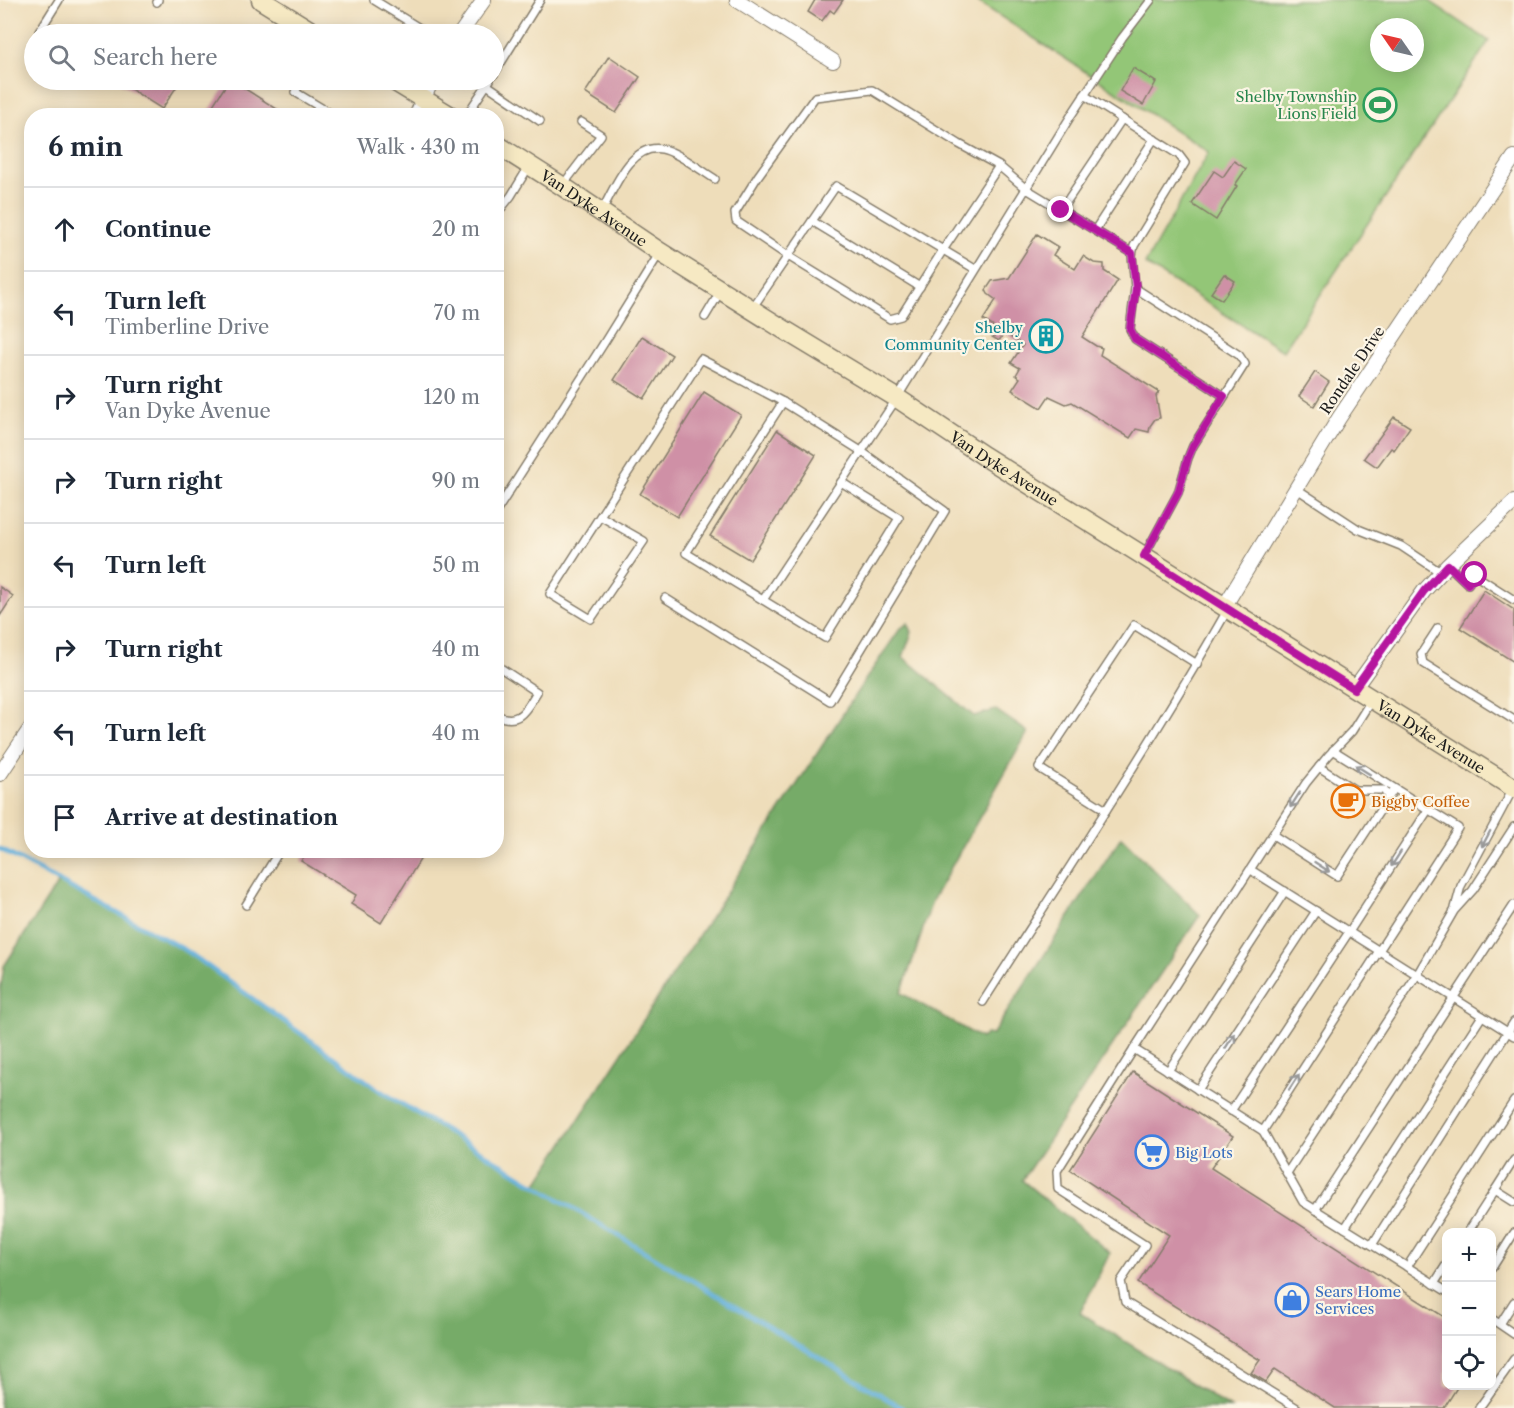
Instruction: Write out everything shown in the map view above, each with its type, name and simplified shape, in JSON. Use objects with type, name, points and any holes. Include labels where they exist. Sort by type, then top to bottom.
[{"type":"main road","points":[[261,0],[300,24]]},
{"type":"main road","points":[[409,90],[439,108]]},
{"type":"main road","name":"Van Dyke Avenue","points":[[504,149],[660,252],[897,398],[984,456],[1514,788]]},
{"type":"street","points":[[467,24],[484,0]]},
{"type":"street","points":[[737,0],[754,4],[833,61]]},
{"type":"street","points":[[419,108],[427,90]]},
{"type":"street","name":"Rondale Drive","points":[[1226,608],[1339,418],[1514,157]]},
{"type":"street","points":[[1354,689],[1424,591],[1514,502]]},
{"type":"street","points":[[0,774],[24,738]]},
{"type":"lane","points":[[44,24],[59,0]]},
{"type":"lane","points":[[374,0],[413,24]]},
{"type":"lane","points":[[386,7],[391,0]]},
{"type":"lane","points":[[504,58],[540,0]]},
{"type":"lane","points":[[763,600],[897,398],[1084,95],[1151,0]]},
{"type":"lane","points":[[296,90],[295,92],[321,108]]},
{"type":"lane","points":[[471,108],[483,90]]},
{"type":"lane","points":[[499,90],[540,121]]},
{"type":"lane","points":[[999,166],[901,316],[890,319],[736,221],[735,213],[758,176],[815,97],[872,90],[999,166],[1025,188],[1132,253]]},
{"type":"lane","points":[[1084,95],[1179,155],[1185,163],[1134,246],[1132,253],[1136,288],[1130,329],[1135,339],[1224,396]]},
{"type":"lane","points":[[1061,210],[1122,119]]},
{"type":"lane","points":[[562,186],[601,135],[581,122]]},
{"type":"lane","points":[[1095,230],[1154,139]]},
{"type":"lane","points":[[601,212],[633,158],[651,149],[662,148],[673,152],[715,179]]},
{"type":"lane","points":[[504,205],[530,165]]},
{"type":"lane","points":[[752,310],[836,186],[975,269]]},
{"type":"lane","points":[[812,221],[920,287]]},
{"type":"lane","points":[[504,499],[660,252]]},
{"type":"lane","points":[[1136,288],[1239,355],[1245,364],[1193,446],[1178,493],[1144,556]]},
{"type":"lane","points":[[705,317],[721,290]]},
{"type":"lane","points":[[600,516],[644,541],[591,619],[550,594],[700,359],[783,402],[861,451],[945,511],[830,700],[665,598]]},
{"type":"lane","points":[[783,402],[686,553],[825,638],[899,518],[841,482]]},
{"type":"lane","points":[[1297,489],[1358,529],[1401,546],[1468,584],[1475,575],[1514,600]]},
{"type":"lane","points":[[983,1002],[1197,664],[1226,608]]},
{"type":"lane","points":[[1106,810],[1039,768],[1134,625],[1197,664]]},
{"type":"lane","points":[[1438,628],[1421,654],[1423,663],[1514,720]]},
{"type":"lane","points":[[504,670],[537,692],[524,712],[517,718],[509,720],[504,718]]},
{"type":"lane","points":[[1297,1408],[1125,1302],[1121,1281],[1145,1245],[1058,1189],[1057,1172],[1306,783],[1352,731],[1372,699]]},
{"type":"lane","points":[[1263,1131],[1458,828],[1333,750]]},
{"type":"lane","points":[[1319,767],[1355,790],[1384,790],[1388,797]]},
{"type":"lane","points":[[1454,911],[1461,886],[1514,788]]},
{"type":"lane","points":[[1273,835],[1336,876],[1394,789]]},
{"type":"lane","points":[[1231,1111],[1428,810]]},
{"type":"lane","points":[[1287,1173],[1417,975],[1454,911],[1473,890],[1514,826]]},
{"type":"lane","points":[[246,905],[275,858]]},
{"type":"lane","points":[[1251,870],[1511,1034]]},
{"type":"lane","points":[[1168,1071],[1285,891]]},
{"type":"lane","points":[[1315,1210],[1514,905]]},
{"type":"lane","points":[[1198,1090],[1316,911]]},
{"type":"lane","points":[[1345,1228],[1482,1016]]},
{"type":"lane","points":[[1372,1245],[1511,1034],[1514,1022]]},
{"type":"lane","points":[[1134,1049],[1263,1131],[1303,1202],[1442,1289]]},
{"type":"lane","points":[[1407,1267],[1514,1101]]},
{"type":"lane","points":[[1471,1228],[1514,1160]]},
{"type":"lane","points":[[1495,1190],[1514,1202]]},
{"type":"lane","points":[[1496,1260],[1514,1233]]},
{"type":"lane","points":[[1434,1284],[1442,1271]]},
{"type":"lane","points":[[1500,1324],[1514,1302]]},
{"type":"lane","points":[[1496,1322],[1514,1334]]},
{"type":"lane","points":[[1479,1408],[1514,1359]]},
{"type":"green space","points":[[975,0],[1428,0],[1489,41],[1283,351],[1145,264],[1209,152]]},
{"type":"green space","points":[[908,623],[912,632],[903,657],[974,716],[996,710],[1028,732],[932,901],[901,993],[981,1038],[986,1034],[992,1035],[1121,837],[1200,915],[1022,1180],[1110,1253],[1080,1313],[1231,1408],[0,1408],[0,992],[4,966],[59,881],[187,951],[379,1090],[536,1185],[861,686],[900,629]]},
{"type":"building","points":[[815,0],[843,0],[834,13],[830,10],[822,21],[808,12]]},
{"type":"building","points":[[609,56],[640,77],[616,113],[585,93]]},
{"type":"building","points":[[1133,68],[1156,82],[1143,105],[1120,91]]},
{"type":"building","points":[[132,90],[174,90],[160,108]]},
{"type":"building","points":[[223,90],[247,90],[275,108],[211,108]]},
{"type":"building","points":[[1234,161],[1246,169],[1216,220],[1192,204],[1214,171],[1223,177]]},
{"type":"building","name":"Shelby Community Center","points":[[1037,234],[1058,247],[1053,255],[1075,269],[1083,256],[1094,263],[1104,264],[1104,271],[1118,280],[1082,337],[1102,348],[1100,355],[1159,392],[1156,396],[1160,418],[1155,419],[1149,432],[1136,429],[1130,438],[1072,402],[1066,404],[1049,396],[1041,408],[1012,390],[1020,378],[1016,375],[1020,368],[1011,363],[1023,345],[1004,333],[999,341],[989,335],[994,327],[983,320],[996,300],[986,290],[992,281],[1009,278]]},
{"type":"building","points":[[1224,274],[1235,281],[1222,300],[1211,293]]},
{"type":"building","points":[[642,336],[672,355],[644,399],[614,380]]},
{"type":"building","points":[[1315,372],[1329,382],[1314,406],[1299,396]]},
{"type":"building","points":[[704,392],[741,415],[677,517],[640,494]]},
{"type":"building","points":[[1394,417],[1410,427],[1394,450],[1391,448],[1377,467],[1364,458]]},
{"type":"building","points":[[777,430],[816,455],[750,560],[710,536]]},
{"type":"building","points":[[0,587],[13,596],[0,616]]},
{"type":"building","points":[[1484,590],[1514,610],[1514,662],[1460,628]]},
{"type":"building","points":[[303,858],[421,858],[381,923],[351,904],[356,895],[301,861]]},
{"type":"building","name":"Sears Home Services","points":[[1133,1072],[1233,1136],[1211,1168],[1442,1315],[1442,1390],[1455,1390],[1444,1408],[1335,1408],[1275,1369],[1266,1382],[1251,1373],[1260,1360],[1138,1283],[1169,1235],[1070,1170]]},
{"type":"waterway","points":[[0,849],[187,951],[379,1090],[902,1408]]},
{"type":"place","name":"Shelby Township Lions Field","points":[[1380,105]]},
{"type":"place","name":"Shelby Community Center","points":[[1046,336]]},
{"type":"place","name":"Biggby Coffee","points":[[1348,801]]},
{"type":"place","name":"Big Lots","points":[[1152,1152]]},
{"type":"place","name":"Sears Home Services","points":[[1292,1300]]},
{"type":"route","points":[[1061,210],[1132,253],[1136,288],[1130,329],[1135,339],[1224,396],[1193,446],[1178,493],[1144,556],[1354,689],[1404,617],[1448,565],[1468,584],[1475,575]]}]
